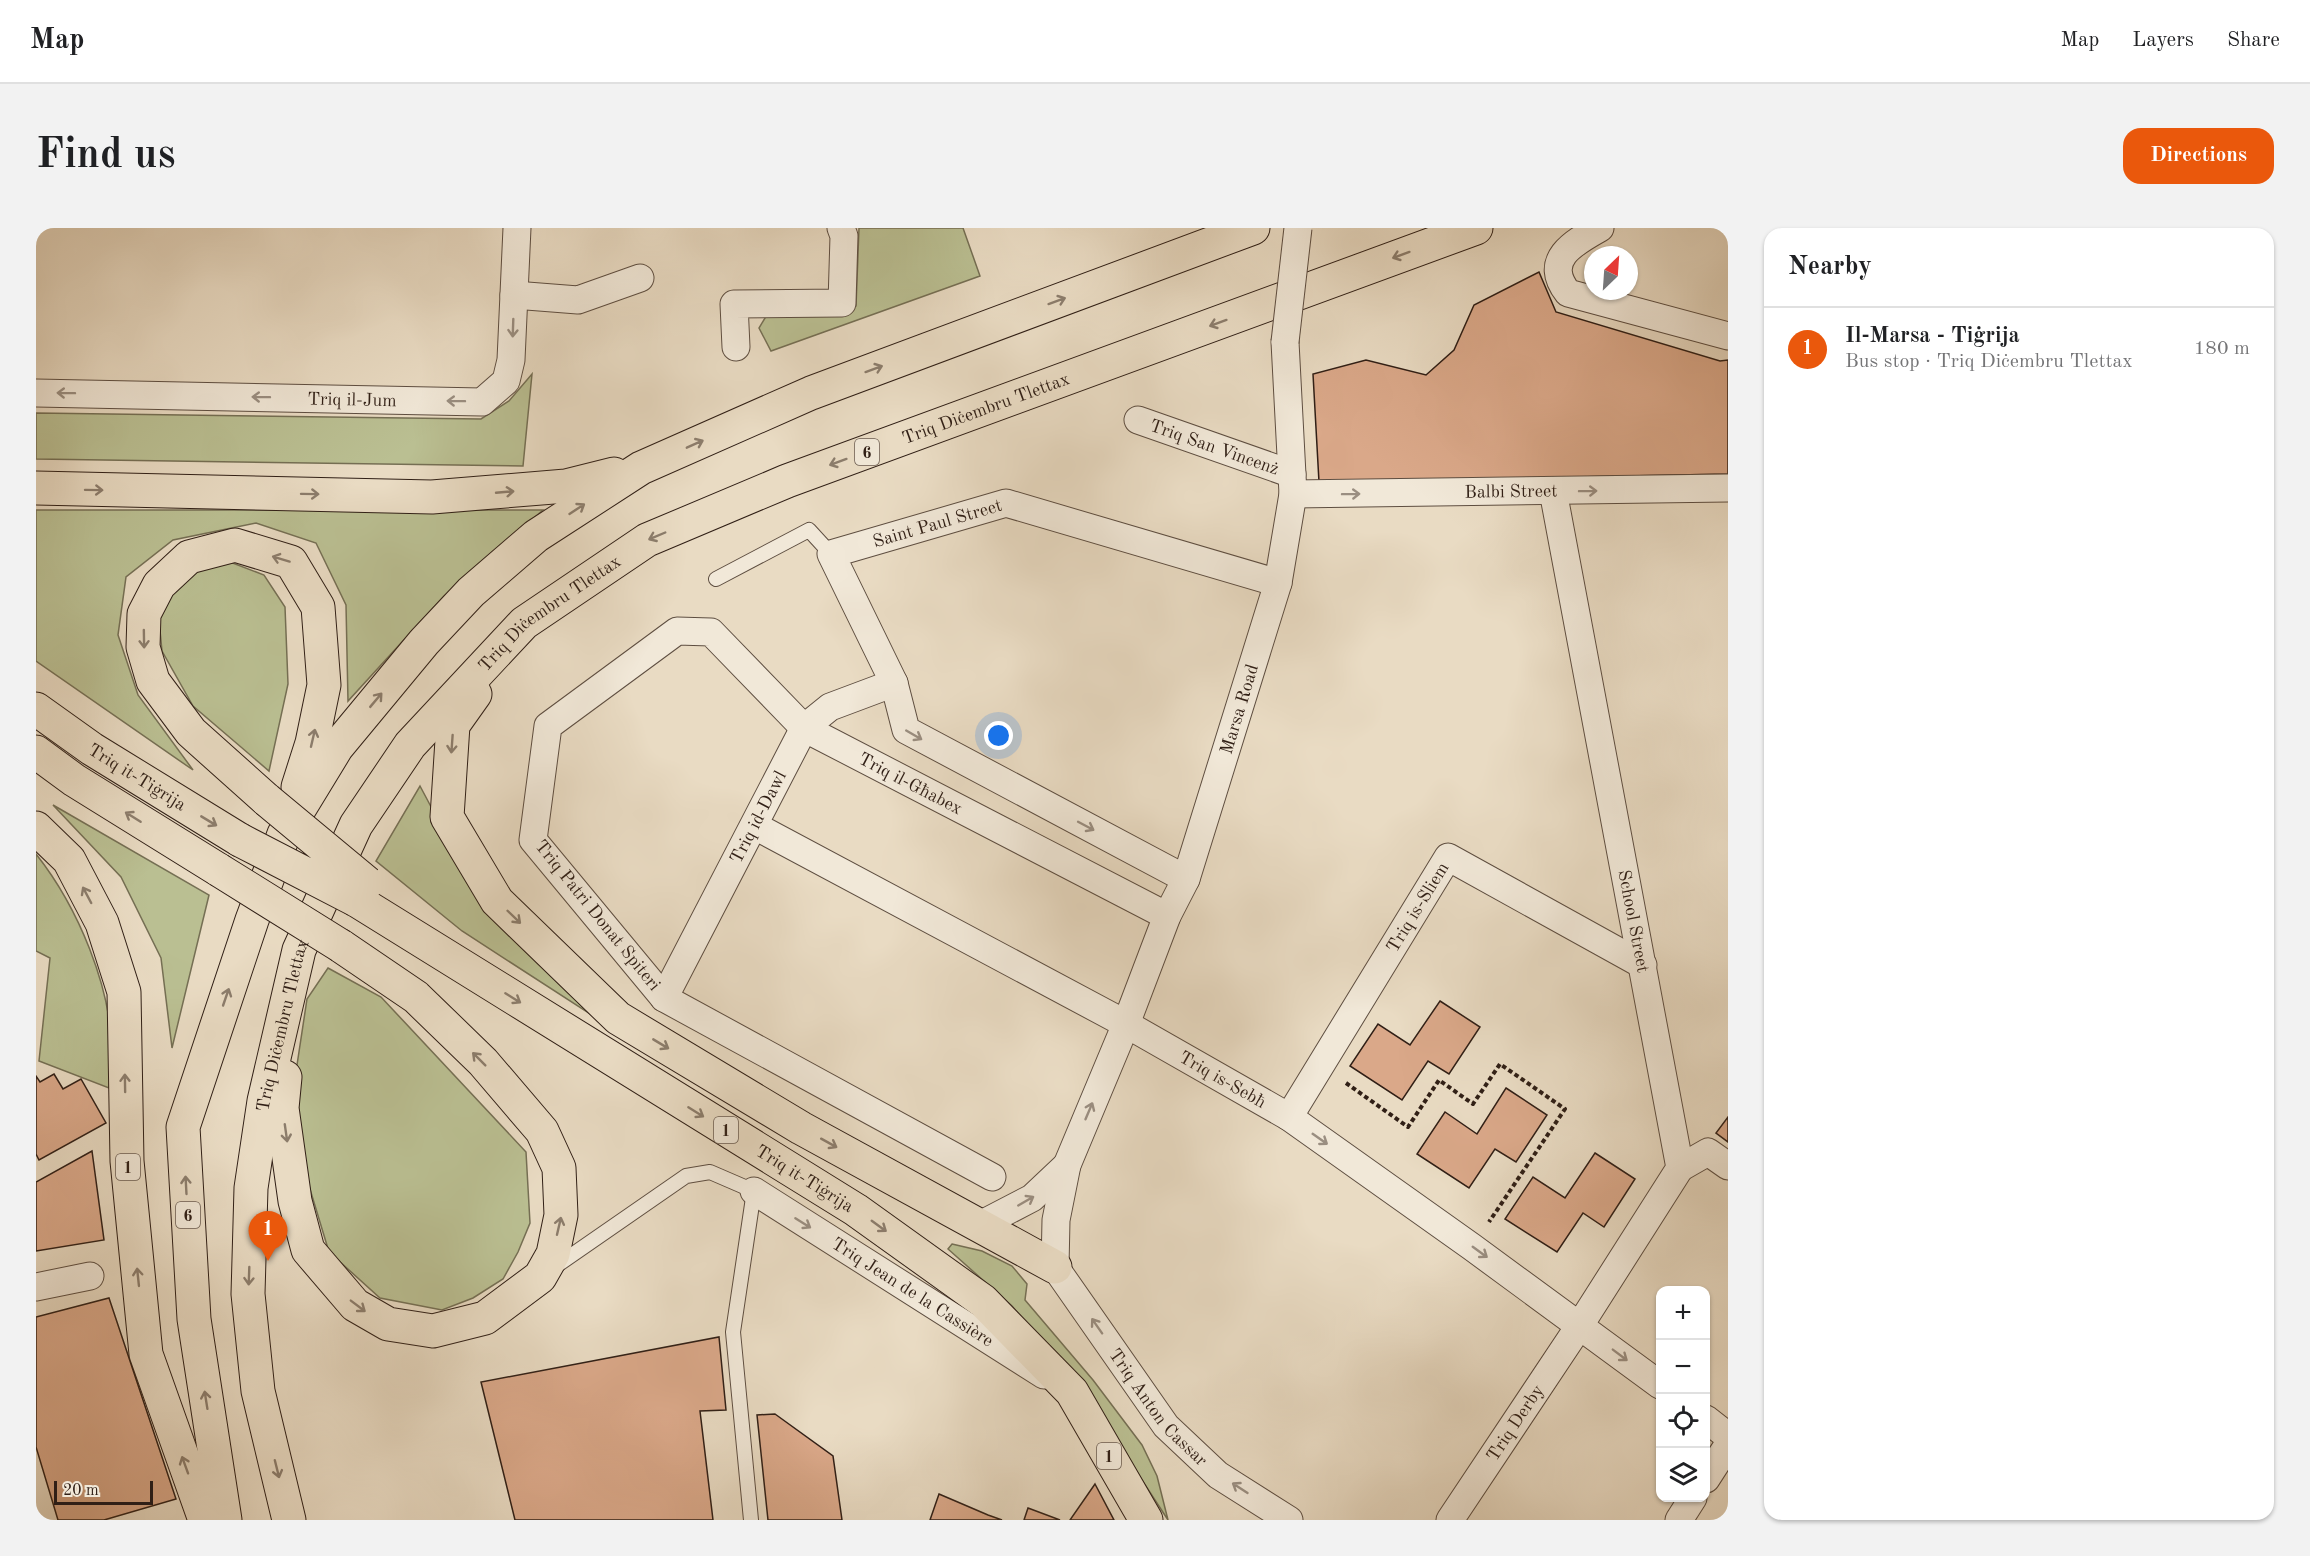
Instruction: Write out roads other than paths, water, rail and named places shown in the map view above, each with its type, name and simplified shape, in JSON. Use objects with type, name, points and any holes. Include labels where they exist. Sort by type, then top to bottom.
[{"type":"highway","name":"6","points":[[225,1520],[194,1319],[183,1126],[252,920],[284,834],[337,747],[424,642],[471,592],[536,536],[641,468],[811,393],[1253,228]]},
{"type":"highway","name":"Triq Diċembru Tlettax","points":[[289,1520],[258,1391],[248,1294],[251,1188],[261,1123],[299,950],[356,825],[410,745],[524,623],[647,540],[787,481],[1476,228]]},
{"type":"highway","points":[[36,488],[432,497],[566,486],[641,468]]},
{"type":"highway","points":[[284,834],[312,743],[324,685],[318,607],[291,562],[235,545],[189,557],[159,585],[144,614],[143,647],[153,681],[191,732],[267,800],[361,891]]},
{"type":"highway","points":[[524,623],[453,725],[447,817],[497,901],[618,1018],[801,1128],[1055,1267]]},
{"type":"highway","name":"Triq it-Tiġrija","points":[[36,709],[92,749],[240,840],[361,891],[472,973],[856,1210],[983,1301],[1072,1392],[1146,1520]]},
{"type":"highway","name":"Triq it-Tiġrija","points":[[36,752],[74,780],[341,946],[416,997],[483,1062],[543,1131],[559,1168],[561,1215],[553,1254],[540,1277]]},
{"type":"highway","name":"1","points":[[36,828],[69,860],[102,923],[124,992],[127,1161],[146,1354],[205,1520]]},
{"type":"highway","points":[[299,950],[282,1108],[295,1201],[308,1250],[355,1305],[388,1324],[433,1331],[485,1318],[540,1277]]},
{"type":"street","name":"Triq il-Jum","points":[[36,393],[482,402],[506,381],[517,359],[514,295],[517,228]]},
{"type":"street","points":[[736,347],[734,304],[842,303],[844,236],[841,228]]},
{"type":"street","name":"Marsa Road","points":[[1055,1267],[1056,1220],[1067,1165],[1126,1024],[1167,916],[1186,879],[1278,583],[1292,484],[1284,342],[1298,228]]},
{"type":"street","points":[[1600,228],[1571,244],[1563,256],[1557,270],[1560,283],[1568,294],[1728,336]]},
{"type":"street","points":[[514,295],[578,300],[640,278]]},
{"type":"street","name":"Triq San Vincenż","points":[[1138,420],[1292,484]]},
{"type":"street","name":"Balbi Street","points":[[1292,484],[1553,491],[1728,488]]},
{"type":"street","name":"School Street","points":[[1553,491],[1680,1168]]},
{"type":"street","name":"Saint Paul Street","points":[[831,554],[1006,502],[1278,583]]},
{"type":"street","points":[[831,554],[894,683],[906,730],[1186,879]]},
{"type":"street","name":"Triq il-Għabex","points":[[676,631],[711,632],[804,728],[1167,916]]},
{"type":"street","name":"Triq Patri Donat Spiteri","points":[[676,631],[548,726],[533,840],[664,998],[992,1177]]},
{"type":"street","name":"Triq id-Dawl","points":[[664,998],[804,728],[830,706],[894,683]]},
{"type":"street","name":"Triq is-Sebħ","points":[[754,826],[1126,1024],[1289,1117],[1656,1382]]},
{"type":"street","name":"Triq is-Sliem","points":[[1289,1117],[1448,857],[1643,965]]},
{"type":"street","points":[[1580,1325],[1680,1168],[1708,1152],[1728,1166]]},
{"type":"street","name":"Marsa Road","points":[[978,1226],[1032,1198],[1067,1165]]},
{"type":"street","name":"Triq Jean de la Cassière","points":[[754,1191],[1072,1392]]},
{"type":"street","name":"Triq Anton Cassar","points":[[1055,1267],[1166,1426],[1218,1475],[1289,1520]]},
{"type":"street","points":[[36,1287],[90,1276]]},
{"type":"street","name":"Triq Derby","points":[[1450,1520],[1580,1325]]},
{"type":"street","points":[[1710,1422],[1728,1436]]},
{"type":"street","points":[[1710,1473],[1728,1445]]},
{"type":"street","points":[[1678,1520],[1690,1502]]},
{"type":"lane","points":[[716,579],[809,530],[831,554]]},
{"type":"lane","points":[[540,1277],[686,1176],[710,1172],[754,1191],[733,1332],[751,1520]]},
{"type":"place","name":"Il-Marsa - Tiġrija","points":[[268,1261]]}]
